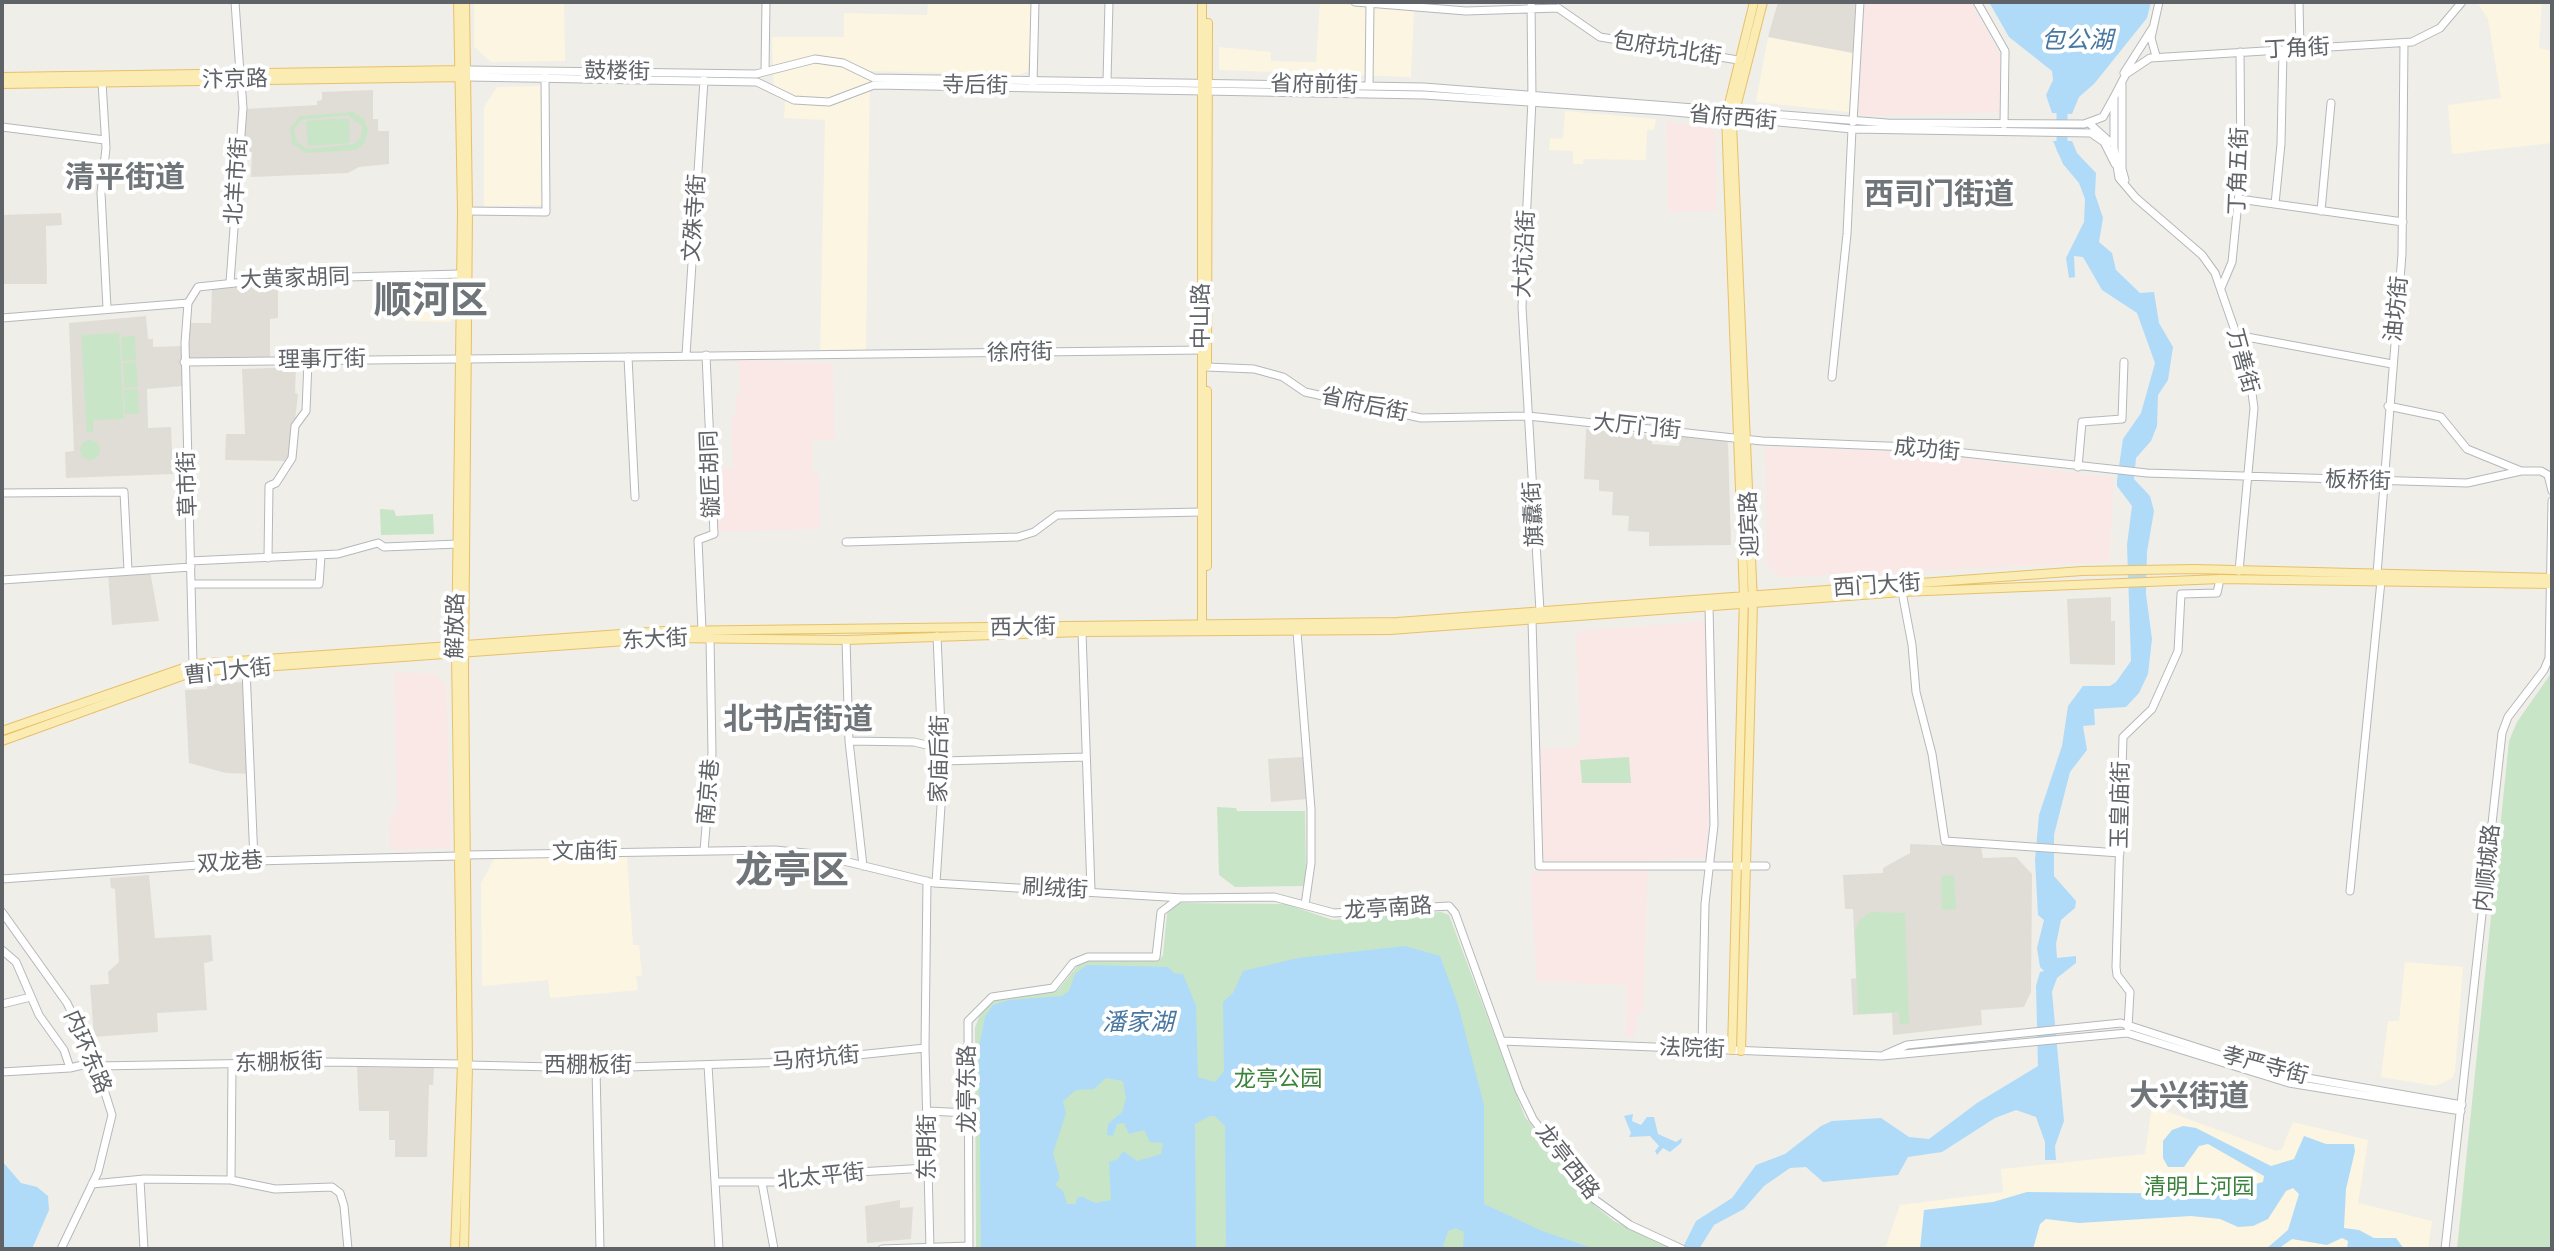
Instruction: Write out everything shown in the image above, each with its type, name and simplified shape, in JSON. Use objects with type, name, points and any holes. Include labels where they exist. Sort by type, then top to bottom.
[{"type":"main road","name":"解放路","points":[[458,2],[464,74],[468,211],[458,544],[465,1064],[464,1249]]},
{"type":"main road","name":"解放路","points":[[460,650],[465,2]]},
{"type":"main road","name":"中山路","points":[[1205,2],[1205,627]]},
{"type":"main road","name":"迎宾路","points":[[1736,1050],[1748,599],[1730,113],[1738,60],[1754,2]]},
{"type":"main road","name":"迎宾路","points":[[1730,113],[1763,2]]},
{"type":"main road","name":"汴京路","points":[[2,77],[464,74]]},
{"type":"main road","name":"汴京路","points":[[2,84],[240,76]]},
{"type":"main road","name":"中山路","points":[[1205,627],[1201,512],[1206,87]]},
{"type":"main road","name":"西门大街","points":[[1205,627],[1297,632],[1532,620],[1709,607],[1748,599],[2041,574],[2195,569],[2551,581]]},
{"type":"main road","name":"西门大街","points":[[1205,627],[1357,624],[1902,592],[2220,579],[2379,577]]},
{"type":"main road","name":"西大街","points":[[845,636],[1205,627]]},
{"type":"main road","name":"西大街","points":[[845,636],[1205,627]]},
{"type":"main road","name":"东大街","points":[[460,650],[702,630],[845,636]]},
{"type":"main road","name":"东大街","points":[[460,650],[710,638],[845,636]]},
{"type":"main road","name":"曹门大街","points":[[2,731],[193,664],[460,650]]},
{"type":"main road","name":"曹门大街","points":[[2,741],[185,674],[460,650]]},
{"type":"main road","name":"解放路","points":[[455,1249],[465,1064]]},
{"type":"street","name":"北羊市街","points":[[230,282],[243,108],[235,2]]},
{"type":"street","points":[[765,71],[766,2]]},
{"type":"street","points":[[1033,83],[1035,2]]},
{"type":"street","points":[[1107,81],[1109,2]]},
{"type":"street","points":[[1355,2],[1466,11],[1531,5],[1558,8],[1566,2]]},
{"type":"street","points":[[1832,377],[1847,234],[1860,2]]},
{"type":"street","points":[[1977,2],[2005,51],[2004,128]]},
{"type":"street","points":[[2123,78],[2135,65],[2156,56],[2152,29],[2159,2]]},
{"type":"street","points":[[2299,2],[2300,49]]},
{"type":"street","name":"丁角街","points":[[2156,56],[2404,43],[2433,33],[2462,2]]},
{"type":"street","points":[[1369,86],[1370,3]]},
{"type":"street","name":"大坑沿街","points":[[1528,416],[1522,307],[1532,97],[1531,5]]},
{"type":"street","name":"包府坑北街","points":[[1558,8],[1600,37],[1738,60]]},
{"type":"street","points":[[2123,78],[2127,65],[2152,29]]},
{"type":"street","name":"油坊街","points":[[2350,891],[2379,577],[2388,406],[2403,222],[2404,43]]},
{"type":"street","points":[[2275,204],[2281,144],[2283,50]]},
{"type":"street","name":"丁角五街","points":[[2221,288],[2232,262],[2239,199],[2240,52]]},
{"type":"street","name":"寺后街","points":[[765,71],[815,59],[843,63],[874,78],[1206,87]]},
{"type":"street","name":"鼓楼街","points":[[464,74],[756,74],[765,71]]},
{"type":"street","name":"鼓楼街","points":[[464,74],[750,81]]},
{"type":"street","points":[[468,211],[546,212],[545,77]]},
{"type":"street","name":"万善街","points":[[2123,78],[2117,96],[2119,167],[2129,189],[2202,255],[2221,288],[2253,391],[2239,571]]},
{"type":"street","name":"文殊寺街","points":[[686,355],[704,80]]},
{"type":"street","name":"寺后街","points":[[750,81],[768,85],[794,100],[829,102],[874,85],[1107,81],[1206,87]]},
{"type":"street","points":[[102,82],[105,140],[101,193],[107,308]]},
{"type":"street","name":"省府前街","points":[[1206,87],[1369,86],[1424,91]]},
{"type":"street","name":"省府前街","points":[[1206,87],[1424,91]]},
{"type":"street","name":"省府西街","points":[[1424,91],[1532,97],[1852,125],[2089,127]]},
{"type":"street","points":[[2117,96],[2113,112],[2114,148],[2119,167]]},
{"type":"street","points":[[2089,127],[2106,114],[2117,96]]},
{"type":"street","points":[[2321,211],[2331,103]]},
{"type":"street","points":[[2089,127],[2113,112]]},
{"type":"street","points":[[2,127],[105,140]]},
{"type":"street","points":[[2089,127],[2114,148]]},
{"type":"street","points":[[2089,127],[2104,142],[2119,167]]},
{"type":"street","points":[[2239,199],[2403,222]]},
{"type":"street","name":"大黄家胡同","points":[[188,303],[200,285],[461,274]]},
{"type":"street","points":[[2,318],[188,303]]},
{"type":"street","name":"草市街","points":[[188,303],[184,362],[193,664]]},
{"type":"street","points":[[2236,335],[2392,364]]},
{"type":"street","name":"徐府街","points":[[628,357],[1202,350]]},
{"type":"street","name":"镟匠胡同","points":[[702,630],[698,540],[714,534],[706,355]]},
{"type":"street","points":[[628,357],[635,497]]},
{"type":"street","name":"理事厅街","points":[[184,362],[628,357]]},
{"type":"street","points":[[268,558],[269,486],[276,483],[292,458],[295,426],[306,411],[308,361]]},
{"type":"street","points":[[2078,467],[2082,422],[2122,419],[2124,362]]},
{"type":"street","name":"省府后街","points":[[1207,367],[1248,368],[1283,377],[1305,392],[1421,418],[1528,416]]},
{"type":"street","points":[[2388,406],[2441,417],[2467,449],[2521,471],[2546,473],[2552,491]]},
{"type":"street","name":"大厅门街","points":[[1528,416],[1743,439]]},
{"type":"street","name":"旗纛街","points":[[1528,416],[1540,611]]},
{"type":"street","name":"成功街","points":[[1743,439],[1910,447],[2147,473]]},
{"type":"street","name":"板桥街","points":[[2147,473],[2384,482],[2480,482],[2521,471]]},
{"type":"street","points":[[2,493],[124,492],[128,570]]},
{"type":"street","name":"内顺城路","points":[[2445,1249],[2502,733],[2508,717],[2548,663],[2552,501]]},
{"type":"street","points":[[846,542],[1018,537],[1034,532],[1057,515],[1201,512]]},
{"type":"street","points":[[2,580],[321,556],[358,551],[378,543],[384,547],[458,544]]},
{"type":"street","points":[[191,584],[319,584],[321,556]]},
{"type":"street","name":"玉皇庙街","points":[[2128,1029],[2130,992],[2116,972],[2124,733],[2137,726],[2152,709],[2178,651],[2181,594],[2217,593],[2220,579]]},
{"type":"street","points":[[1902,592],[1912,645],[1916,692],[1932,754],[1945,841],[2120,853]]},
{"type":"street","points":[[1702,1049],[1705,904],[1715,770],[1709,607]]},
{"type":"street","points":[[1532,620],[1539,866],[1766,866]]},
{"type":"street","points":[[1082,632],[1091,890]]},
{"type":"street","points":[[1297,632],[1311,809],[1311,863],[1305,905]]},
{"type":"street","points":[[845,636],[849,741],[863,866]]},
{"type":"street","name":"家庙后街","points":[[936,883],[943,761],[937,636]]},
{"type":"street","name":"南京巷","points":[[704,851],[712,753],[710,638]]},
{"type":"street","points":[[246,669],[254,861]]},
{"type":"street","points":[[849,741],[914,742],[943,749]]},
{"type":"street","points":[[943,761],[1086,757]]},
{"type":"street","name":"文庙街","points":[[462,855],[792,851],[863,866]]},
{"type":"street","name":"双龙巷","points":[[2,879],[254,861],[462,855]]},
{"type":"street","name":"刷绒街","points":[[863,866],[936,883],[1091,890],[1183,898]]},
{"type":"street","name":"东明街","points":[[927,881],[925,1048],[930,1247]]},
{"type":"street","points":[[1143,895],[1154,902],[1159,918]]},
{"type":"street","name":"龙亭南路","points":[[1183,898],[1274,897],[1334,913],[1441,905],[1452,908],[1502,1041]]},
{"type":"street","points":[[1159,918],[1166,905],[1183,898]]},
{"type":"street","name":"内环东路","points":[[2,912],[67,1003],[96,1064],[112,1121],[92,1184],[61,1249]]},
{"type":"street","name":"龙亭东路","points":[[969,1248],[967,1026],[976,1010],[992,997],[1053,988],[1073,963],[1088,957],[1156,957],[1159,918]]},
{"type":"street","points":[[3,953],[16,962],[43,1021],[61,1043],[70,1068]]},
{"type":"street","points":[[2,1004],[31,997]]},
{"type":"street","name":"孝严寺街","points":[[2070,1027],[2128,1029],[2289,1083],[2462,1108]]},
{"type":"street","name":"法院街","points":[[1882,1056],[1907,1045],[2070,1027]]},
{"type":"street","name":"孝严寺街","points":[[2070,1038],[2128,1029]]},
{"type":"street","name":"法院街","points":[[1502,1041],[1882,1056],[2070,1038]]},
{"type":"street","name":"龙亭西路","points":[[1502,1041],[1529,1113],[1586,1189],[1618,1219],[1678,1247]]},
{"type":"street","name":"马府坑街","points":[[708,1065],[790,1062],[925,1048]]},
{"type":"street","name":"东棚板街","points":[[2,1072],[96,1064],[465,1064]]},
{"type":"street","name":"西棚板街","points":[[465,1064],[596,1068],[708,1065]]},
{"type":"street","points":[[231,1180],[232,1065]]},
{"type":"street","points":[[708,1065],[719,1249]]},
{"type":"street","points":[[596,1068],[600,1249]]},
{"type":"street","points":[[928,1111],[968,1113]]},
{"type":"street","name":"北太平街","points":[[716,1182],[762,1183],[841,1173],[927,1168]]},
{"type":"street","points":[[140,1180],[144,1249]]},
{"type":"street","points":[[92,1184],[140,1180],[231,1180],[254,1181],[275,1189],[337,1189],[344,1206],[348,1249]]},
{"type":"street","points":[[762,1183],[774,1249]]},
{"type":"street","points":[[882,1249],[969,1248]]},
{"type":"shaded area","points":[[474,2],[564,2],[565,61],[491,62],[474,47]]},
{"type":"shaded area","points":[[928,2],[1032,2],[1028,71],[1019,75],[870,71],[866,350],[820,351],[825,120],[784,118],[785,101],[774,96],[772,37],[844,37],[844,13],[927,15]]},
{"type":"shaded area","points":[[1320,2],[1414,10],[1411,77],[1219,70],[1219,47],[1271,52],[1271,61],[1316,62]]},
{"type":"shaded area","points":[[1778,2],[1856,2],[1853,53],[1768,37]]},
{"type":"shaded area","points":[[1864,2],[1970,2],[2001,56],[1999,112],[1863,116],[1856,112]]},
{"type":"shaded area","points":[[2477,2],[2542,2],[2539,48],[2552,51],[2552,143],[2452,154],[2448,105],[2501,98],[2488,19]]},
{"type":"shaded area","points":[[1768,37],[1853,53],[1849,112],[1756,102]]},
{"type":"shaded area","points":[[542,86],[546,195],[543,205],[484,206],[484,107],[497,87]]},
{"type":"shaded area","points":[[373,90],[373,119],[378,119],[378,131],[389,131],[389,164],[359,167],[348,173],[251,177],[252,152],[242,152],[245,109],[317,105],[317,101],[322,100],[322,92]]},
{"type":"shaded area","points":[[1565,111],[1656,119],[1654,130],[1647,130],[1646,160],[1584,159],[1583,164],[1573,164],[1573,151],[1549,150],[1550,138],[1563,139]]},
{"type":"shaded area","points":[[1666,121],[1715,129],[1717,211],[1668,212]]},
{"type":"shaded area","points":[[61,213],[62,225],[46,226],[47,284],[2,284],[2,215]]},
{"type":"shaded area","points":[[278,281],[278,318],[270,319],[270,359],[188,360],[189,323],[211,323],[212,285]]},
{"type":"shaded area","points":[[451,293],[451,322],[405,321],[407,294]]},
{"type":"shaded area","points":[[146,316],[148,339],[153,339],[153,347],[183,346],[183,386],[147,389],[148,428],[171,427],[173,474],[66,478],[65,452],[74,451],[69,323]]},
{"type":"shaded area","points":[[739,360],[833,363],[835,439],[812,440],[813,475],[819,475],[820,529],[715,532],[713,469],[733,468],[731,414],[736,414],[735,396],[740,395]]},
{"type":"shaded area","points":[[296,367],[295,393],[298,394],[291,456],[286,461],[225,460],[226,434],[245,434],[242,369]]},
{"type":"shaded area","points":[[1586,429],[1652,435],[1652,444],[1679,446],[1680,436],[1724,439],[1728,443],[1731,545],[1649,546],[1649,532],[1628,531],[1629,516],[1612,515],[1613,492],[1599,491],[1599,480],[1584,479]]},
{"type":"shaded area","points":[[1765,447],[1936,452],[1937,455],[2114,478],[2109,562],[1782,577],[1767,566]]},
{"type":"shaded area","points":[[150,571],[159,621],[112,625],[108,573]]},
{"type":"shaded area","points":[[2111,597],[2111,621],[2115,621],[2115,665],[2070,664],[2067,599]]},
{"type":"shaded area","points":[[1706,621],[1711,773],[1706,858],[1648,860],[1643,1010],[1636,1016],[1635,1037],[1626,1037],[1627,985],[1537,981],[1530,874],[1540,873],[1540,749],[1580,747],[1576,631]]},
{"type":"shaded area","points":[[394,672],[434,674],[446,684],[451,848],[390,850],[389,823],[397,807]]},
{"type":"shaded area","points":[[244,682],[251,774],[226,773],[189,763],[185,690],[207,689],[208,684]]},
{"type":"shaded area","points":[[1303,757],[1307,799],[1271,802],[1268,759]]},
{"type":"shaded area","points":[[1910,844],[1981,847],[1983,858],[2016,857],[2032,874],[2031,992],[2024,1007],[1981,1010],[1982,1025],[1893,1035],[1892,1013],[1853,1015],[1851,979],[1856,978],[1853,909],[1845,909],[1843,875],[1883,873],[1883,868],[1910,853]]},
{"type":"shaded area","points":[[627,857],[633,945],[639,945],[642,975],[636,976],[638,990],[550,998],[548,980],[482,986],[481,883],[494,859]]},
{"type":"shaded area","points":[[149,875],[155,938],[211,935],[213,961],[204,963],[207,1010],[157,1013],[158,1032],[94,1037],[90,985],[109,984],[108,972],[119,962],[115,889],[111,888],[110,878]]},
{"type":"shaded area","points":[[2405,962],[2463,967],[2455,1072],[2452,1078],[2436,1086],[2381,1077],[2388,1021],[2399,1021]]},
{"type":"shaded area","points":[[357,1067],[434,1068],[433,1085],[429,1085],[427,1157],[395,1157],[395,1140],[389,1140],[389,1111],[359,1111]]},
{"type":"shaded area","name":"清明上河园","points":[[2152,1106],[2276,1151],[2282,1149],[2293,1122],[2368,1140],[2358,1203],[2432,1221],[2428,1249],[1885,1249],[1900,1205],[2003,1192],[2001,1169],[2145,1154]]},
{"type":"shaded area","points":[[900,1200],[900,1208],[913,1207],[911,1239],[867,1243],[865,1206]]},
{"type":"green space","points":[[353,112],[364,119],[368,130],[365,142],[356,150],[306,153],[292,144],[290,128],[300,116]],"holes":[[[348,115],[362,126],[361,138],[354,144],[307,149],[297,142],[294,130],[301,120]]]},
{"type":"green space","points":[[349,119],[350,143],[308,146],[306,121]]},
{"type":"green space","points":[[119,333],[124,419],[93,420],[93,432],[87,432],[81,335]]},
{"type":"green space","points":[[135,336],[136,360],[122,361],[121,337]]},
{"type":"green space","points":[[136,362],[138,387],[124,388],[123,363]]},
{"type":"green space","points":[[138,389],[139,414],[125,414],[124,390]]},
{"type":"green space","points":[[90,440],[97,443],[100,450],[97,457],[90,460],[83,457],[80,450],[83,443]]},
{"type":"green space","points":[[380,509],[394,510],[396,516],[433,514],[434,534],[381,535]]},
{"type":"green space","points":[[2552,672],[2552,1249],[2457,1249],[2509,741],[2517,722]]},
{"type":"green space","points":[[1629,757],[1631,783],[1582,783],[1580,760]]},
{"type":"green space","points":[[1217,807],[1236,808],[1237,811],[1305,811],[1306,879],[1303,886],[1235,887],[1219,875]]},
{"type":"green space","points":[[1954,875],[1956,909],[1942,910],[1941,876]]},
{"type":"green space","name":"龙亭公园","points":[[1177,903],[1285,904],[1333,920],[1441,912],[1449,915],[1525,1117],[1595,1206],[1614,1221],[1670,1249],[976,1249],[975,1028],[982,1008],[997,998],[1057,991],[1078,965],[1086,960],[1159,961],[1163,955],[1167,914]]},
{"type":"green space","points":[[1871,912],[1905,913],[1909,1024],[1900,1024],[1899,1012],[1858,1014],[1855,931],[1860,919]]},
{"type":"water","name":"包公湖","points":[[1989,2],[2151,2],[2147,18],[2094,84],[2079,97],[2072,114],[2052,113],[2046,95],[2053,80],[2052,71],[2009,37]]},
{"type":"water","points":[[2053,141],[2072,141],[2077,153],[2096,173],[2095,194],[2103,218],[2099,242],[2112,253],[2116,270],[2140,293],[2154,292],[2159,323],[2173,347],[2168,380],[2158,395],[2157,426],[2151,441],[2136,458],[2134,479],[2150,496],[2154,511],[2147,552],[2146,594],[2152,639],[2148,674],[2139,693],[2126,707],[2094,709],[2095,725],[2083,726],[2087,750],[2070,772],[2054,835],[2054,876],[2076,901],[2075,908],[2061,920],[2056,944],[2057,958],[2076,956],[2076,963],[2057,978],[2052,992],[2064,1121],[2055,1146],[2056,1160],[2045,1160],[2045,1142],[2036,1117],[2016,1110],[1995,1118],[1942,1152],[1908,1157],[1898,1175],[1823,1182],[1806,1167],[1790,1168],[1764,1186],[1744,1209],[1714,1225],[1699,1249],[1682,1249],[1696,1221],[1732,1198],[1756,1165],[1785,1154],[1821,1126],[1832,1121],[1881,1118],[1909,1137],[1929,1139],[1977,1103],[2038,1066],[2036,986],[2040,972],[2044,971],[2040,967],[2037,948],[2044,920],[2038,915],[2035,860],[2039,815],[2062,746],[2068,706],[2083,686],[2110,686],[2116,682],[2131,661],[2127,545],[2132,506],[2117,486],[2117,480],[2123,439],[2141,413],[2155,363],[2137,313],[2102,290],[2083,257],[2074,256],[2075,277],[2069,278],[2066,258],[2084,222],[2085,199],[2079,183],[2063,164]]},
{"type":"water","name":"龙亭公园","points":[[1405,946],[1440,956],[1458,1005],[1484,1105],[1484,1204],[1542,1231],[1595,1249],[1463,1249],[1464,1232],[1456,1228],[1448,1231],[1442,1249],[1226,1249],[1225,1126],[1215,1116],[1210,1116],[1195,1124],[1196,1249],[981,1249],[979,1047],[985,1017],[993,1005],[1009,1000],[1062,996],[1069,991],[1075,974],[1087,965],[1168,967],[1174,973],[1183,974],[1196,1006],[1198,1077],[1215,1082],[1224,1071],[1223,1002],[1233,993],[1243,971],[1298,958]],"holes":[[[1106,1078],[1123,1081],[1126,1099],[1122,1112],[1108,1124],[1107,1135],[1113,1136],[1117,1124],[1124,1123],[1129,1134],[1144,1130],[1150,1142],[1163,1143],[1161,1154],[1137,1161],[1123,1151],[1118,1159],[1109,1162],[1111,1200],[1095,1203],[1078,1197],[1075,1204],[1067,1204],[1063,1191],[1055,1185],[1060,1178],[1053,1153],[1066,1113],[1063,1101],[1076,1090],[1094,1089]]]},
{"type":"water","points":[[1633,1114],[1632,1121],[1641,1125],[1647,1117],[1654,1117],[1658,1134],[1676,1142],[1682,1138],[1681,1143],[1670,1152],[1663,1148],[1657,1155],[1655,1151],[1659,1146],[1650,1136],[1629,1137],[1631,1133],[1624,1116]]},
{"type":"water","points":[[2183,1126],[2196,1128],[2271,1166],[2294,1159],[2304,1136],[2326,1144],[2354,1144],[2346,1189],[2344,1228],[2359,1230],[2374,1238],[2396,1238],[2404,1249],[2347,1249],[2348,1241],[2342,1238],[2327,1245],[2292,1239],[2278,1249],[2266,1249],[2288,1230],[2299,1194],[2293,1188],[2286,1191],[2268,1219],[2253,1226],[2238,1227],[2220,1219],[2191,1216],[2079,1223],[2046,1219],[2040,1224],[2033,1249],[1920,1249],[1924,1210],[1993,1202],[2027,1192],[2219,1194],[2263,1182],[2264,1176],[2208,1144],[2199,1146],[2184,1167],[2168,1167],[2163,1158],[2163,1141],[2172,1130]]},
{"type":"water","points":[[2,1161],[21,1183],[37,1187],[48,1196],[49,1210],[32,1249],[2,1249]]},
{"type":"waterway","points":[[2062,102],[2062,149],[2066,154]]},
{"type":"district","name":"清平街道","points":[[125,178]]},
{"type":"district","name":"西司门街道","points":[[1939,195]]},
{"type":"district","name":"顺河区","points":[[431,302]]},
{"type":"district","name":"北书店街道","points":[[798,720]]},
{"type":"district","name":"龙亭区","points":[[792,872]]},
{"type":"district","name":"大兴街道","points":[[2189,1097]]},
{"type":"water label","name":"潘家湖","points":[[1138,1023]]}]
